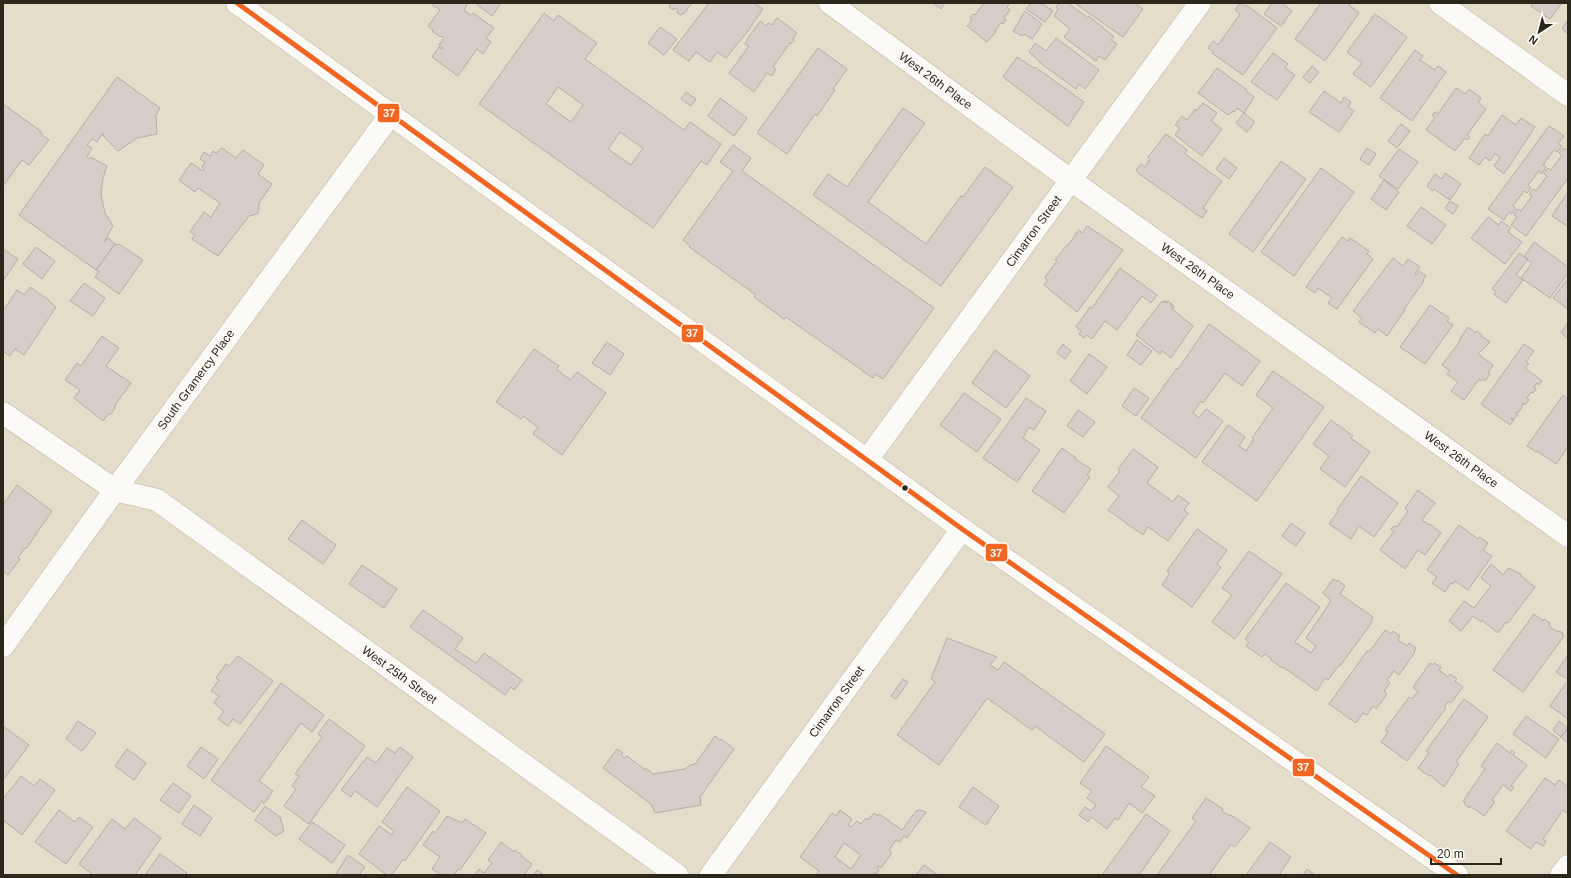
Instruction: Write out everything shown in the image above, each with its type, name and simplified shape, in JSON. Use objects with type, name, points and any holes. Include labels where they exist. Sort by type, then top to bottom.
[{"type":"street","points":[[237,3],[962,529],[1457,875]]},
{"type":"street","name":"West 26th Place","points":[[830,3],[1072,181],[1568,536]]},
{"type":"street","name":"Cimarron Street","points":[[867,460],[1072,181],[1200,3]]},
{"type":"street","points":[[1440,3],[1568,95]]},
{"type":"street","name":"South Gramercy Place","points":[[3,646],[115,490],[391,114]]},
{"type":"street","points":[[3,413],[115,490]]},
{"type":"street","name":"West 25th Street","points":[[115,490],[157,500],[677,875]]},
{"type":"street","name":"Cimarron Street","points":[[711,875],[962,529]]},
{"type":"street","points":[[1562,875],[1568,866]]},
{"type":"building","points":[[430,3],[468,3],[464,10],[471,15],[473,13],[494,28],[486,38],[491,42],[483,54],[477,49],[458,76],[432,57],[439,47],[442,49],[443,48],[439,45],[444,38],[432,31],[433,30],[428,26],[440,10]]},
{"type":"building","points":[[475,3],[501,3],[492,16]]},
{"type":"building","points":[[668,3],[692,3],[684,14],[682,13],[681,15],[677,13],[678,10],[675,8],[673,10],[669,7],[671,5]]},
{"type":"building","points":[[709,3],[754,3],[763,9],[726,58],[717,52],[710,62],[696,52],[689,61],[673,50]]},
{"type":"building","points":[[933,3],[945,3],[941,9]]},
{"type":"building","points":[[984,3],[1010,3],[1007,7],[1010,10],[1004,18],[1006,20],[1003,24],[1001,23],[995,31],[996,32],[987,42],[967,26],[972,20],[970,18],[973,14],[975,15]]},
{"type":"building","points":[[1031,3],[1041,3],[1053,11],[1045,22],[1026,9]]},
{"type":"building","points":[[1059,3],[1068,3],[1088,18],[1089,16],[1114,37],[1111,40],[1117,44],[1105,60],[1099,56],[1096,61],[1064,37],[1070,29],[1054,16],[1058,9],[1056,7]]},
{"type":"building","points":[[1135,3],[1143,9],[1123,37],[1076,4]]},
{"type":"building","points":[[1240,3],[1245,7],[1246,5],[1277,28],[1243,75],[1212,53],[1213,51],[1208,48],[1213,41],[1218,45],[1240,14],[1235,10]]},
{"type":"building","points":[[1272,3],[1282,3],[1292,11],[1281,26],[1264,14]]},
{"type":"building","points":[[1321,3],[1350,3],[1349,5],[1359,13],[1325,61],[1295,39]]},
{"type":"building","points":[[1533,3],[1562,3],[1550,19],[1531,6]]},
{"type":"building","points":[[1025,11],[1042,24],[1032,39],[1024,34],[1022,36],[1013,31]]},
{"type":"building","points":[[544,13],[554,21],[558,15],[597,43],[585,59],[684,130],[690,122],[721,144],[707,165],[701,161],[653,228],[479,104]],"holes":[[[558,87],[583,105],[571,122],[546,104]],[[620,132],[643,148],[631,165],[608,149]]]},
{"type":"building","points":[[1375,14],[1407,37],[1371,87],[1353,74],[1362,63],[1347,52]]},
{"type":"building","points":[[777,18],[797,33],[793,39],[794,40],[791,44],[790,43],[773,67],[776,69],[772,76],[767,73],[754,92],[729,73],[749,46],[745,44],[760,21],[766,26],[768,23],[772,25]]},
{"type":"building","points":[[1568,20],[1568,34],[1562,29]]},
{"type":"building","points":[[660,27],[677,39],[664,55],[648,43]]},
{"type":"building","points":[[1056,38],[1099,70],[1085,89],[1079,84],[1076,89],[1039,62],[1029,52],[1035,43],[1046,51]]},
{"type":"building","points":[[818,48],[847,69],[817,116],[815,114],[787,154],[757,133]]},
{"type":"building","points":[[1415,50],[1423,56],[1420,60],[1435,70],[1438,66],[1446,72],[1412,121],[1380,98]]},
{"type":"building","points":[[1273,53],[1288,64],[1285,68],[1295,75],[1277,100],[1251,82]]},
{"type":"building","points":[[1017,57],[1034,68],[1035,67],[1084,102],[1068,126],[1003,77]]},
{"type":"building","points":[[1312,66],[1319,72],[1310,83],[1303,77]]},
{"type":"building","points":[[1217,68],[1254,97],[1244,113],[1237,108],[1234,112],[1233,111],[1228,115],[1198,93]]},
{"type":"building","points":[[117,77],[160,108],[156,115],[157,134],[137,138],[118,151],[104,137],[103,133],[97,142],[92,139],[87,145],[92,148],[87,157],[89,159],[90,157],[107,166],[103,178],[101,195],[105,213],[113,226],[104,242],[108,238],[115,244],[96,270],[19,215]]},
{"type":"building","points":[[1456,88],[1465,94],[1469,89],[1481,98],[1478,103],[1486,109],[1467,135],[1470,137],[1467,140],[1465,138],[1455,151],[1426,130],[1435,117],[1432,115],[1435,112],[1438,114]]},
{"type":"building","points":[[1324,91],[1341,103],[1344,97],[1351,102],[1348,107],[1354,111],[1339,132],[1309,112]]},
{"type":"building","points":[[686,92],[696,99],[691,106],[681,99]]},
{"type":"building","points":[[720,98],[747,118],[734,136],[708,116]]},
{"type":"building","points":[[1203,103],[1217,113],[1211,121],[1222,129],[1202,156],[1175,135],[1180,128],[1175,125],[1182,116],[1187,120],[1195,109],[1196,111]]},
{"type":"building","points":[[3,104],[42,132],[41,134],[49,140],[29,165],[22,160],[3,186]]},
{"type":"building","points":[[903,108],[925,123],[868,202],[926,244],[961,196],[963,197],[985,167],[1013,187],[941,286],[813,195],[828,174],[847,187]]},
{"type":"building","points":[[1244,113],[1255,122],[1247,132],[1236,123]]},
{"type":"building","points":[[1502,115],[1516,125],[1521,118],[1535,127],[1504,174],[1494,166],[1500,157],[1495,154],[1490,161],[1485,157],[1479,165],[1469,158],[1485,134],[1488,136]]},
{"type":"building","points":[[1401,124],[1410,131],[1397,148],[1388,141]]},
{"type":"building","points":[[1549,126],[1564,136],[1558,144],[1562,146],[1557,152],[1554,150],[1543,165],[1546,167],[1542,174],[1539,171],[1528,185],[1531,188],[1527,193],[1524,191],[1513,206],[1516,208],[1512,214],[1509,212],[1504,220],[1488,209]]},
{"type":"building","points":[[1166,134],[1187,150],[1185,154],[1222,181],[1203,208],[1207,211],[1202,218],[1138,173],[1136,170],[1141,164],[1145,167],[1150,159],[1148,157]]},
{"type":"building","points":[[733,145],[751,158],[742,171],[934,308],[883,379],[876,374],[873,378],[786,317],[784,319],[754,297],[756,295],[689,247],[690,246],[683,240],[733,171],[720,162]]},
{"type":"building","points":[[1568,147],[1568,178],[1526,236],[1511,225],[1517,217],[1514,215],[1518,209],[1521,211],[1532,196],[1529,194],[1533,189],[1536,191],[1547,176],[1544,174],[1548,168],[1551,170],[1562,155],[1559,153],[1563,148],[1566,150]]},
{"type":"building","points":[[222,148],[236,158],[243,150],[264,165],[258,174],[272,184],[259,203],[257,214],[249,216],[218,256],[192,239],[195,235],[190,232],[204,212],[211,217],[220,203],[198,188],[195,192],[179,180],[191,163],[203,171],[204,169],[202,167],[205,162],[200,159],[204,152],[210,156],[213,151],[216,153]]},
{"type":"building","points":[[1367,148],[1376,154],[1369,165],[1360,159]]},
{"type":"building","points":[[1399,149],[1418,162],[1398,189],[1379,176]]},
{"type":"building","points":[[1224,158],[1237,168],[1229,179],[1216,169]]},
{"type":"building","points":[[1281,161],[1306,179],[1253,252],[1229,234]]},
{"type":"building","points":[[1321,168],[1354,192],[1294,276],[1261,252]]},
{"type":"building","points":[[1445,173],[1461,184],[1450,200],[1427,186],[1435,174],[1442,179]]},
{"type":"building","points":[[1384,180],[1399,192],[1386,210],[1371,199]]},
{"type":"building","points":[[1568,192],[1568,225],[1567,226],[1552,216]]},
{"type":"building","points":[[1450,201],[1458,206],[1453,214],[1445,208]]},
{"type":"building","points":[[1421,207],[1446,225],[1432,244],[1407,226]]},
{"type":"building","points":[[1488,217],[1499,225],[1501,221],[1511,228],[1508,232],[1522,242],[1505,264],[1471,238]]},
{"type":"building","points":[[1087,226],[1123,250],[1077,312],[1044,285],[1047,281],[1045,277],[1057,261],[1055,260],[1079,230],[1082,233]]},
{"type":"building","points":[[1342,237],[1348,241],[1350,238],[1369,251],[1367,254],[1373,259],[1337,309],[1328,303],[1332,298],[1318,288],[1315,293],[1306,287]]},
{"type":"building","points":[[1534,242],[1568,267],[1568,273],[1550,298],[1521,278],[1532,263],[1524,257]]},
{"type":"building","points":[[115,244],[119,244],[143,260],[119,294],[95,277],[99,271],[96,270]]},
{"type":"building","points":[[36,247],[55,261],[42,279],[23,264]]},
{"type":"building","points":[[3,249],[18,259],[3,281]]},
{"type":"building","points":[[1519,253],[1528,259],[1516,275],[1523,280],[1506,303],[1494,294],[1496,291],[1492,289]]},
{"type":"building","points":[[1393,258],[1403,266],[1408,259],[1420,267],[1415,274],[1417,275],[1419,271],[1426,276],[1387,336],[1378,329],[1375,333],[1359,322],[1362,318],[1353,311]]},
{"type":"building","points":[[1120,268],[1157,295],[1151,303],[1142,296],[1117,330],[1105,321],[1092,339],[1086,335],[1084,338],[1079,334],[1081,331],[1076,327],[1090,307],[1092,308]]},
{"type":"building","points":[[1566,281],[1568,282],[1568,309],[1553,298]]},
{"type":"building","points":[[84,283],[105,298],[93,316],[70,301]]},
{"type":"building","points":[[30,287],[56,307],[24,355],[15,349],[10,356],[3,351],[3,311],[17,290],[24,295]]},
{"type":"building","points":[[1162,301],[1165,303],[1164,301],[1166,301],[1167,303],[1168,301],[1172,304],[1171,306],[1173,305],[1174,308],[1171,308],[1193,326],[1171,358],[1162,351],[1160,354],[1136,335]]},
{"type":"building","points":[[1430,305],[1449,318],[1447,321],[1453,325],[1425,364],[1400,347]]},
{"type":"building","points":[[1568,322],[1568,339],[1561,333]]},
{"type":"building","points":[[1209,324],[1260,361],[1242,386],[1225,373],[1203,403],[1201,401],[1193,413],[1199,418],[1206,409],[1223,421],[1196,458],[1141,418],[1177,368],[1178,369]]},
{"type":"building","points":[[1468,327],[1476,333],[1477,331],[1482,335],[1481,336],[1490,342],[1478,354],[1493,365],[1488,373],[1490,374],[1485,381],[1483,379],[1481,381],[1479,379],[1464,400],[1451,391],[1458,382],[1447,374],[1450,371],[1442,365],[1460,341],[1459,340]]},
{"type":"building","points":[[102,336],[119,348],[106,366],[131,383],[115,405],[115,408],[111,414],[108,414],[103,421],[74,398],[80,390],[65,380],[77,363],[81,366]]},
{"type":"building","points":[[1137,340],[1152,351],[1141,365],[1127,355]]},
{"type":"building","points":[[607,342],[624,354],[610,375],[592,363]]},
{"type":"building","points":[[1063,344],[1071,351],[1065,359],[1057,353]]},
{"type":"building","points":[[1524,344],[1534,351],[1526,362],[1529,364],[1525,368],[1542,381],[1539,385],[1537,383],[1534,388],[1536,389],[1533,393],[1531,392],[1527,398],[1529,400],[1525,405],[1523,403],[1523,406],[1518,413],[1516,412],[1518,415],[1514,419],[1511,419],[1514,420],[1510,425],[1481,404]]},
{"type":"building","points":[[534,349],[559,366],[556,369],[571,380],[577,372],[606,393],[562,455],[533,434],[538,427],[523,416],[521,419],[496,402]]},
{"type":"building","points":[[995,350],[1030,376],[1006,408],[972,383]]},
{"type":"building","points":[[1089,354],[1107,367],[1087,394],[1070,381]]},
{"type":"building","points":[[1273,371],[1324,407],[1257,501],[1202,462],[1228,425],[1245,437],[1239,446],[1246,451],[1254,439],[1252,438],[1273,408],[1256,395]]},
{"type":"building","points":[[1134,388],[1149,398],[1136,416],[1122,406]]},
{"type":"building","points":[[964,393],[1001,419],[977,452],[940,425]]},
{"type":"building","points":[[1563,395],[1568,399],[1568,447],[1556,464],[1527,446]]},
{"type":"building","points":[[1026,398],[1046,411],[1034,430],[1029,427],[1023,438],[1040,450],[1017,482],[983,458]]},
{"type":"building","points":[[1078,410],[1095,422],[1083,437],[1067,426]]},
{"type":"building","points":[[1331,420],[1353,436],[1351,438],[1370,452],[1345,487],[1320,469],[1329,456],[1313,444]]},
{"type":"building","points":[[1062,448],[1076,458],[1075,459],[1091,469],[1087,475],[1090,477],[1064,513],[1032,491]]},
{"type":"building","points":[[1133,449],[1158,467],[1147,483],[1173,502],[1178,495],[1189,503],[1184,510],[1188,513],[1168,541],[1148,527],[1143,535],[1108,510],[1119,496],[1108,487],[1120,471],[1118,469]]},
{"type":"building","points":[[1361,476],[1398,503],[1374,537],[1359,526],[1351,539],[1329,524]]},
{"type":"building","points":[[17,485],[52,511],[26,549],[25,548],[18,557],[20,559],[8,575],[3,571],[3,505]]},
{"type":"building","points":[[1418,490],[1435,503],[1422,520],[1429,525],[1430,524],[1441,533],[1425,555],[1418,550],[1405,569],[1380,550],[1394,531],[1391,529],[1394,526],[1397,527],[1408,511],[1405,508]]},
{"type":"building","points":[[302,520],[336,545],[323,564],[288,539]]},
{"type":"building","points":[[1291,523],[1305,533],[1296,546],[1282,536]]},
{"type":"building","points":[[1459,525],[1478,539],[1479,537],[1488,543],[1483,550],[1492,556],[1468,590],[1455,581],[1453,584],[1451,583],[1445,592],[1432,583],[1437,577],[1427,570]]},
{"type":"building","points":[[1197,529],[1227,550],[1217,564],[1221,567],[1192,607],[1162,585],[1170,573],[1167,571]]},
{"type":"building","points":[[1249,551],[1282,574],[1235,639],[1212,622],[1232,595],[1222,588]]},
{"type":"building","points":[[1491,564],[1503,575],[1508,568],[1521,574],[1521,576],[1535,587],[1508,623],[1506,622],[1498,633],[1482,620],[1481,622],[1473,616],[1461,631],[1449,621],[1464,601],[1474,608],[1491,586],[1481,578]]},
{"type":"building","points":[[362,565],[397,589],[384,608],[349,584]]},
{"type":"building","points":[[1333,579],[1338,580],[1345,586],[1340,594],[1373,617],[1370,625],[1340,666],[1339,665],[1328,680],[1325,678],[1317,691],[1283,667],[1282,668],[1265,654],[1262,657],[1246,646],[1249,642],[1245,639],[1286,583],[1320,607],[1295,642],[1311,653],[1316,646],[1306,638],[1331,601],[1323,593]]},
{"type":"building","points":[[423,610],[463,638],[455,649],[476,663],[484,653],[522,680],[514,690],[511,687],[505,695],[410,627]]},
{"type":"building","points":[[1534,614],[1543,621],[1544,619],[1550,623],[1549,626],[1558,632],[1563,633],[1562,635],[1564,636],[1523,692],[1493,670]]},
{"type":"building","points":[[1385,630],[1391,634],[1393,631],[1400,636],[1398,640],[1407,646],[1409,643],[1416,648],[1414,651],[1415,652],[1399,675],[1394,671],[1387,680],[1390,683],[1384,691],[1387,694],[1376,709],[1373,706],[1367,715],[1363,713],[1356,723],[1329,704],[1367,651],[1369,652]]},
{"type":"building","points":[[947,638],[997,657],[990,665],[998,670],[1004,662],[1105,734],[1084,762],[1035,726],[1032,730],[987,698],[939,765],[897,735],[935,682],[931,679]]},
{"type":"building","points":[[1568,655],[1568,677],[1567,679],[1556,672]]},
{"type":"building","points":[[238,656],[273,681],[240,724],[233,719],[228,726],[218,719],[224,711],[214,703],[219,696],[211,691],[219,680],[216,678],[226,664],[229,666]]},
{"type":"building","points":[[1430,663],[1433,665],[1434,663],[1441,667],[1439,670],[1448,677],[1450,674],[1457,679],[1455,681],[1463,687],[1451,703],[1449,701],[1444,707],[1446,708],[1407,761],[1381,742],[1388,732],[1385,730],[1409,697],[1412,699],[1418,691],[1413,687]]},
{"type":"building","points":[[903,679],[908,682],[896,699],[891,696]]},
{"type":"building","points":[[1568,680],[1568,719],[1550,706]]},
{"type":"building","points":[[281,683],[324,715],[312,732],[301,723],[259,781],[273,791],[264,804],[262,801],[254,812],[211,780]]},
{"type":"building","points":[[1464,699],[1488,717],[1456,762],[1459,764],[1444,787],[1430,775],[1429,776],[1418,768],[1429,753],[1426,751]]},
{"type":"building","points":[[1526,716],[1559,739],[1546,758],[1513,734]]},
{"type":"building","points":[[329,719],[365,746],[309,824],[284,806],[296,789],[292,786],[299,776],[295,774],[322,737],[318,734]]},
{"type":"building","points":[[78,721],[96,733],[82,751],[66,739]]},
{"type":"building","points":[[1559,721],[1568,728],[1561,737],[1553,730]]},
{"type":"building","points":[[3,726],[29,745],[3,780]]},
{"type":"building","points":[[1568,728],[1568,743],[1561,737]]},
{"type":"building","points":[[715,736],[734,749],[700,797],[701,805],[655,813],[651,804],[603,768],[617,749],[623,753],[621,755],[625,758],[627,756],[653,774],[685,769],[690,765],[695,764]]},
{"type":"building","points":[[1497,743],[1510,753],[1512,750],[1515,753],[1513,755],[1527,765],[1511,786],[1514,787],[1511,791],[1503,785],[1492,800],[1495,802],[1484,816],[1470,806],[1469,808],[1463,801],[1485,769],[1481,766]]},
{"type":"building","points":[[1106,746],[1149,777],[1141,787],[1155,796],[1142,813],[1129,803],[1118,820],[1115,818],[1107,829],[1091,817],[1088,822],[1079,815],[1085,807],[1091,811],[1096,805],[1087,798],[1092,791],[1080,783]]},
{"type":"building","points":[[201,747],[218,759],[204,779],[187,766]]},
{"type":"building","points":[[400,747],[413,757],[377,807],[355,791],[351,797],[341,790],[367,757],[376,763],[387,748],[395,753]]},
{"type":"building","points":[[127,749],[146,763],[134,780],[115,766]]},
{"type":"building","points":[[21,776],[34,786],[40,779],[55,790],[22,835],[3,820],[3,799]]},
{"type":"building","points":[[1545,778],[1555,785],[1559,780],[1568,787],[1568,811],[1567,813],[1563,810],[1543,839],[1546,841],[1543,846],[1536,842],[1531,849],[1506,831]]},
{"type":"building","points":[[173,783],[191,796],[179,813],[160,800]]},
{"type":"building","points":[[407,787],[440,811],[405,861],[403,859],[392,875],[387,875],[359,854],[379,826],[392,835],[394,831],[382,822]]},
{"type":"building","points":[[973,787],[999,806],[986,825],[959,807]]},
{"type":"building","points":[[1206,798],[1223,809],[1222,811],[1230,816],[1231,815],[1250,828],[1235,847],[1231,844],[1209,875],[1157,875],[1196,821],[1192,818]]},
{"type":"building","points":[[194,805],[212,818],[200,836],[182,824]]},
{"type":"building","points":[[265,806],[280,817],[284,831],[276,836],[255,820]]},
{"type":"building","points":[[59,810],[75,822],[79,817],[93,827],[66,864],[35,842]]},
{"type":"building","points":[[840,810],[852,819],[848,825],[851,827],[857,821],[861,824],[866,818],[868,820],[874,813],[878,816],[879,814],[902,830],[916,811],[920,810],[926,812],[907,838],[904,836],[900,842],[896,840],[889,850],[892,853],[881,868],[878,866],[877,868],[879,870],[876,874],[816,875],[819,871],[800,857],[832,813],[836,816]],"holes":[[[844,843],[861,855],[851,869],[835,857]]]},
{"type":"building","points":[[1146,814],[1170,831],[1139,875],[1137,873],[1136,875],[1102,875]]},
{"type":"building","points":[[447,816],[462,823],[465,819],[486,833],[460,870],[458,869],[454,875],[441,875],[432,869],[440,857],[423,845],[433,831],[435,833]]},
{"type":"building","points":[[134,818],[161,838],[135,875],[91,875],[92,874],[79,864],[112,819],[125,829]]},
{"type":"building","points":[[312,822],[345,845],[332,863],[299,839]]},
{"type":"building","points":[[501,842],[514,852],[515,850],[532,864],[524,875],[475,875],[479,869],[484,873],[492,863],[488,860]]},
{"type":"building","points":[[1270,842],[1291,857],[1279,875],[1246,875]]},
{"type":"building","points":[[160,854],[187,873],[185,875],[145,875]]},
{"type":"building","points":[[348,855],[365,867],[359,875],[335,875]]},
{"type":"building","points":[[924,865],[938,875],[916,875]]},
{"type":"building","points":[[1307,869],[1315,875],[1303,875]]},
{"type":"building","points":[[537,870],[544,875],[533,875]]},
{"type":"transit line","name":"37","points":[[237,3],[962,529],[1457,875]]}]
